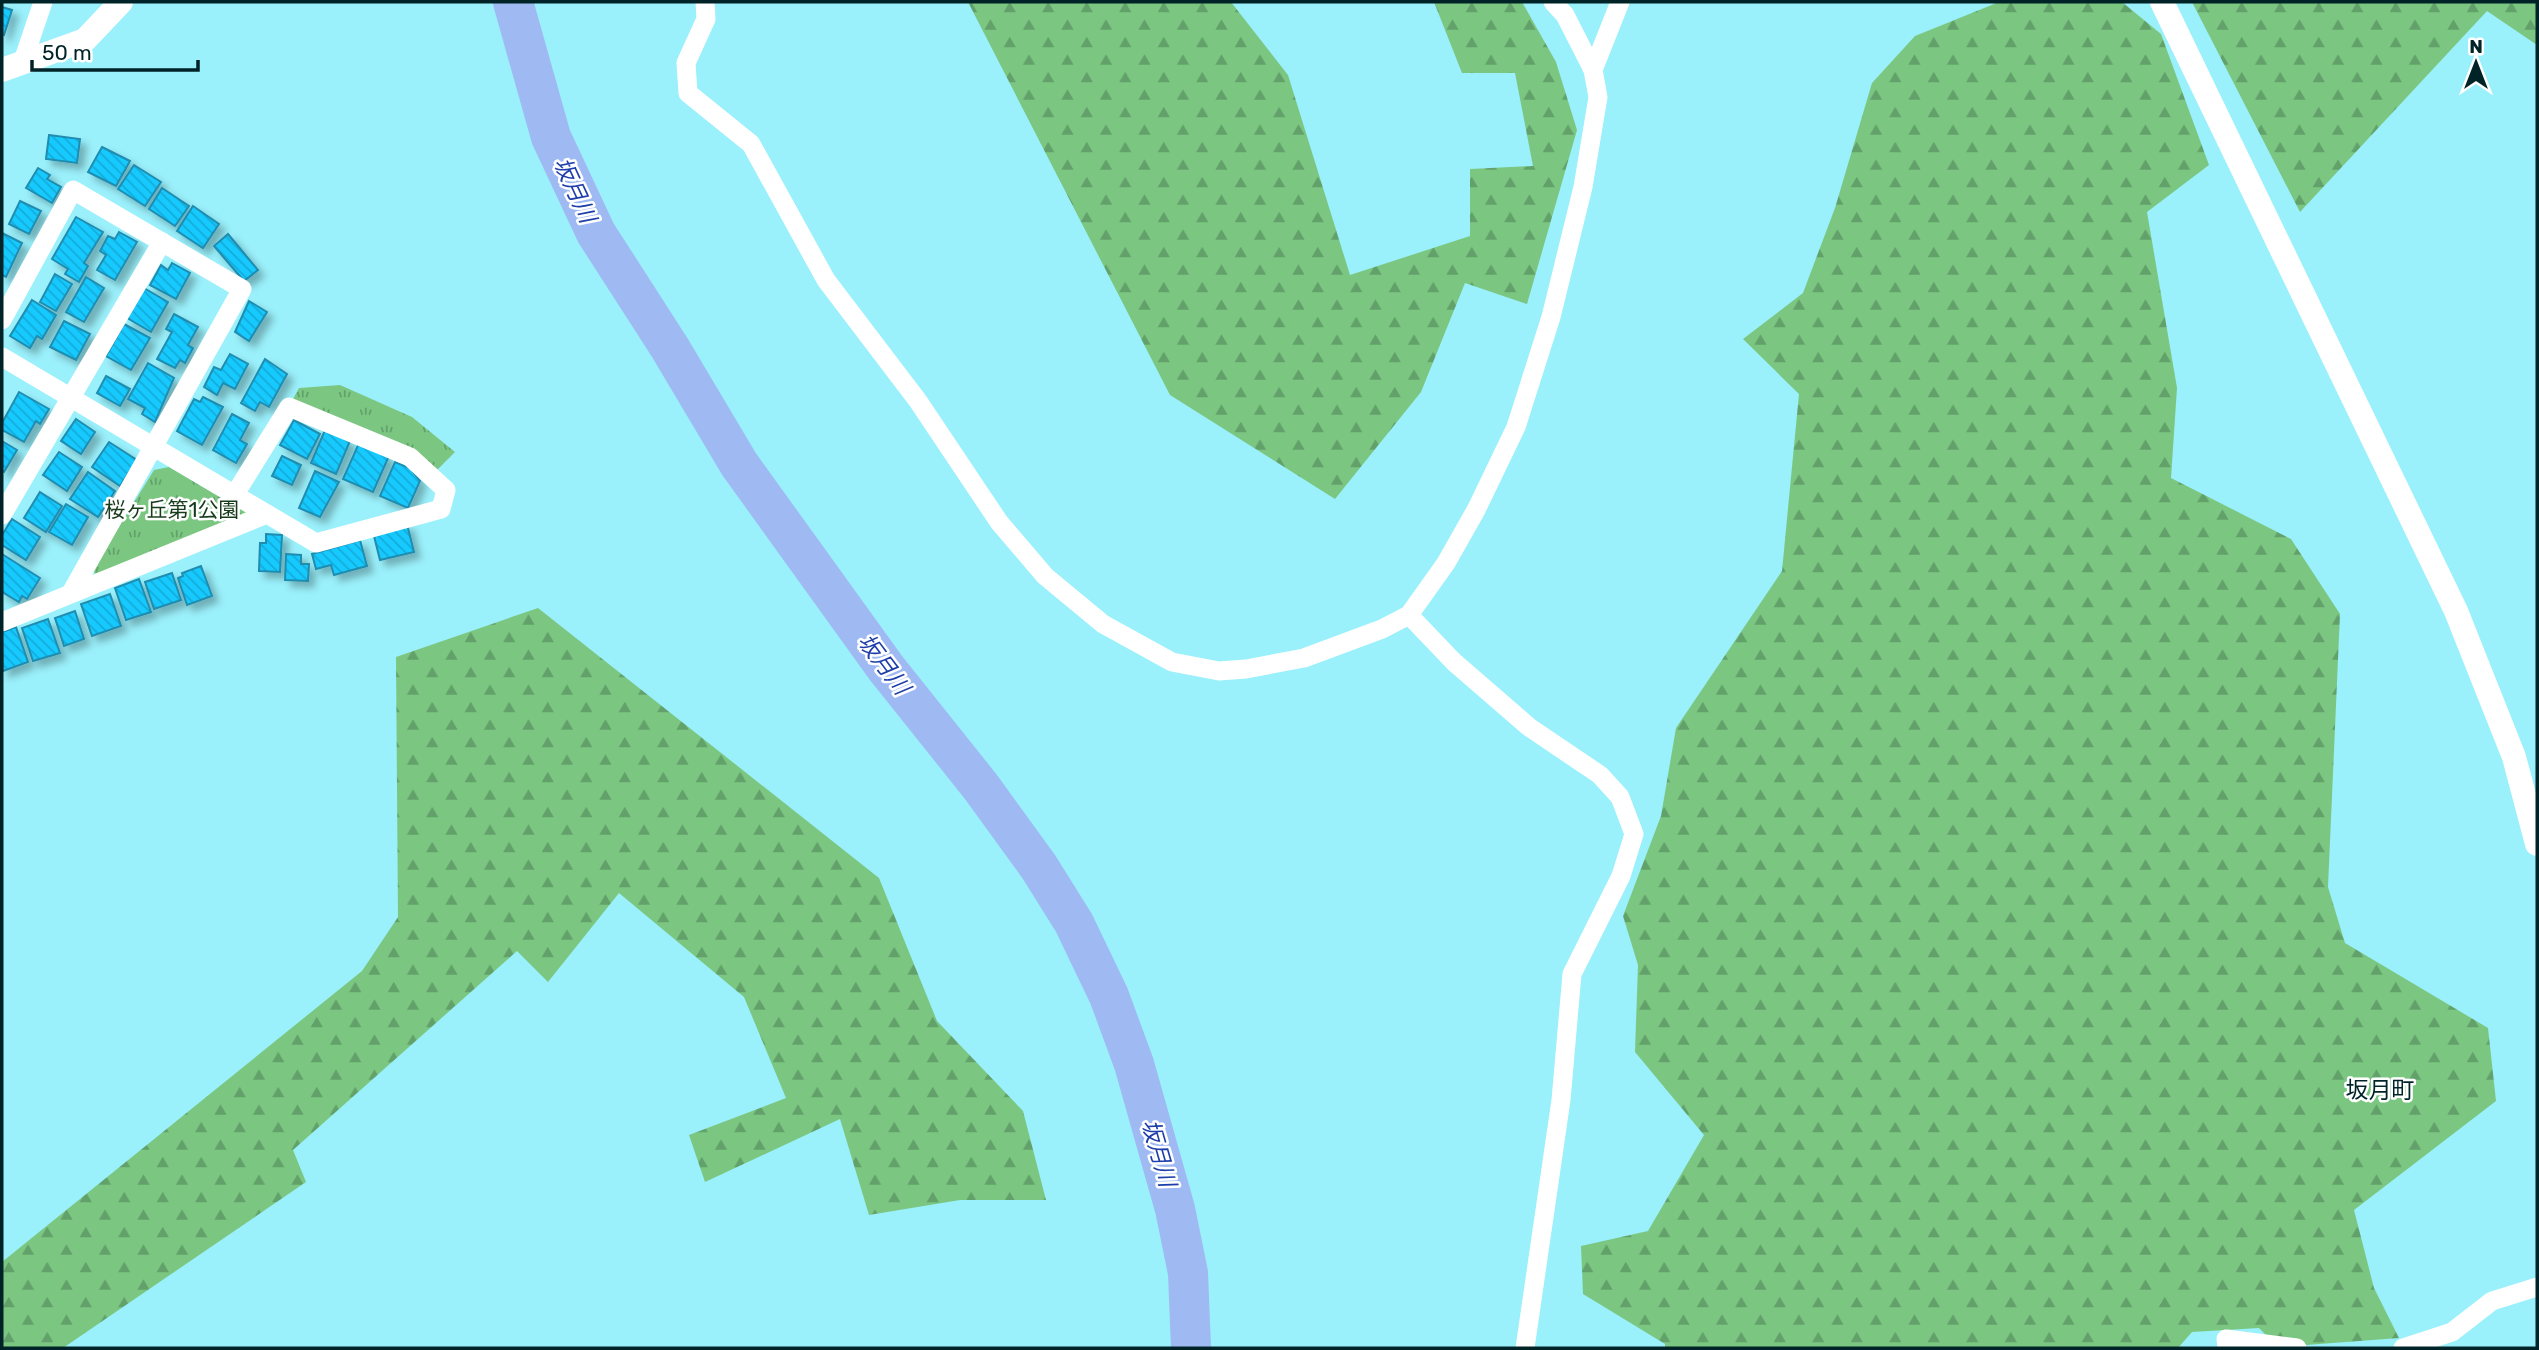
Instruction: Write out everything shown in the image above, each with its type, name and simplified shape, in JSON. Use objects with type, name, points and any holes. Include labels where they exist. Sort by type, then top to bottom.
[{"type":"street","points":[[12,65],[43,2]]},
{"type":"street","points":[[12,65],[85,40],[121,2]]},
{"type":"street","points":[[705,2],[706,19],[686,64],[688,93],[751,144],[826,280],[918,401],[999,522],[1045,576],[1114,631],[1172,662],[1219,671],[1304,658],[1382,629],[1409,615],[1446,563],[1476,510],[1516,427],[1550,317],[1583,187],[1598,97],[1594,70],[1565,15],[1553,2]]},
{"type":"street","points":[[1594,70],[1620,2]]},
{"type":"street","points":[[2162,2],[2456,611],[2514,757],[2537,844]]},
{"type":"street","points":[[2,320],[73,190],[242,289],[71,593]]},
{"type":"street","points":[[2,515],[162,242]]},
{"type":"street","points":[[2,358],[154,447],[234,495],[316,543],[441,509],[446,490],[410,457],[289,407],[234,495]]},
{"type":"street","points":[[2,622],[267,514]]},
{"type":"street","points":[[1409,615],[1454,662],[1529,727],[1600,775],[1620,797],[1634,834],[1621,876],[1573,974],[1561,1100],[1525,1348]]},
{"type":"street","points":[[2403,1348],[2452,1332],[2492,1301],[2537,1287]]},
{"type":"street","points":[[2227,1348],[2226,1339],[2297,1348]]},
{"type":"green space","points":[[968,2],[1231,2],[1288,75],[1350,275],[1470,236],[1470,169],[1533,166],[1515,73],[1462,73],[1434,2],[1522,2],[1556,62],[1577,130],[1527,304],[1465,283],[1421,392],[1335,499],[1170,395]]},
{"type":"green space","points":[[1999,2],[2122,2],[2161,34],[2209,165],[2147,212],[2177,388],[2171,478],[2291,539],[2340,614],[2328,887],[2345,943],[2488,1028],[2496,1101],[2354,1210],[2374,1288],[2399,1338],[2278,1347],[2259,1328],[2192,1332],[2178,1348],[1665,1348],[1665,1344],[1583,1294],[1581,1246],[1648,1231],[1704,1135],[1635,1052],[1638,965],[1623,916],[1661,816],[1676,728],[1782,571],[1799,394],[1743,339],[1803,293],[1835,208],[1872,83],[1915,36]]},
{"type":"green space","points":[[2192,2],[2537,2],[2537,45],[2487,11],[2300,212]]},
{"type":"green space","points":[[340,385],[412,417],[455,452],[435,472],[292,401],[299,388]]},
{"type":"green space","name":"桜ヶ丘第1公園","points":[[169,467],[249,514],[97,578],[93,569],[154,470]]},
{"type":"green space","points":[[538,608],[879,878],[937,1021],[1023,1111],[1046,1200],[960,1200],[869,1215],[840,1119],[705,1182],[689,1135],[786,1098],[744,997],[619,893],[548,982],[517,951],[293,1150],[306,1182],[63,1348],[2,1348],[2,1262],[362,971],[398,917],[396,657]]},
{"type":"building","points":[[2,7],[12,10],[4,35],[2,34]]},
{"type":"building","points":[[49,135],[80,139],[77,163],[46,159]]},
{"type":"building","points":[[102,147],[130,161],[116,186],[88,172]]},
{"type":"building","points":[[134,165],[161,182],[145,206],[118,189]]},
{"type":"building","points":[[38,168],[50,175],[47,179],[61,187],[52,203],[26,188]]},
{"type":"building","points":[[162,188],[189,206],[175,226],[149,209]]},
{"type":"building","points":[[20,201],[41,211],[29,234],[9,224]]},
{"type":"building","points":[[193,206],[219,224],[203,248],[177,231]]},
{"type":"building","points":[[76,217],[103,232],[84,263],[88,266],[79,282],[65,274],[68,269],[52,259]]},
{"type":"building","points":[[119,232],[137,242],[115,280],[97,270],[106,255],[100,251],[108,236],[115,239]]},
{"type":"building","points":[[2,233],[22,243],[6,277],[2,275]]},
{"type":"building","points":[[228,234],[258,270],[244,281],[214,246]]},
{"type":"building","points":[[172,263],[190,273],[176,299],[150,285],[161,265],[168,270]]},
{"type":"building","points":[[55,274],[72,284],[56,311],[40,302]]},
{"type":"building","points":[[86,277],[104,288],[84,322],[66,312]]},
{"type":"building","points":[[144,288],[168,302],[151,332],[127,318]]},
{"type":"building","points":[[32,300],[56,315],[42,339],[37,336],[30,348],[10,336]]},
{"type":"building","points":[[249,301],[267,312],[249,341],[235,332]]},
{"type":"building","points":[[174,314],[198,327],[188,345],[193,348],[185,363],[180,360],[175,368],[157,359],[172,332],[166,329]]},
{"type":"building","points":[[64,321],[90,334],[76,360],[50,347]]},
{"type":"building","points":[[124,324],[150,338],[131,370],[106,356]]},
{"type":"building","points":[[230,354],[248,364],[235,389],[223,383],[217,395],[204,387],[214,367],[221,370]]},
{"type":"building","points":[[265,359],[287,374],[269,407],[260,402],[255,411],[241,403]]},
{"type":"building","points":[[148,363],[174,378],[155,422],[142,414],[145,408],[128,399]]},
{"type":"building","points":[[106,376],[130,389],[120,406],[97,393]]},
{"type":"building","points":[[19,392],[49,409],[40,424],[36,421],[24,442],[2,430],[2,423]]},
{"type":"building","points":[[203,397],[223,407],[202,445],[177,431],[194,399],[200,402]]},
{"type":"building","points":[[232,414],[249,423],[240,440],[247,444],[236,463],[213,450]]},
{"type":"building","points":[[76,419],[95,432],[81,454],[61,441]]},
{"type":"building","points":[[294,420],[320,434],[307,459],[280,445]]},
{"type":"building","points":[[325,430],[350,441],[336,474],[311,463]]},
{"type":"building","points":[[2,441],[17,450],[4,472],[2,471]]},
{"type":"building","points":[[109,442],[137,460],[120,486],[92,467]]},
{"type":"building","points":[[359,443],[389,456],[373,492],[343,479]]},
{"type":"building","points":[[59,452],[82,467],[67,491],[43,475]]},
{"type":"building","points":[[282,456],[301,465],[292,485],[272,476]]},
{"type":"building","points":[[395,462],[410,468],[420,481],[408,508],[380,496]]},
{"type":"building","points":[[315,471],[339,482],[320,517],[299,508]]},
{"type":"building","points":[[88,472],[115,491],[98,517],[70,499]]},
{"type":"building","points":[[40,492],[62,506],[46,532],[24,518]]},
{"type":"building","points":[[66,504],[88,517],[72,545],[49,532]]},
{"type":"building","points":[[12,519],[40,537],[26,560],[2,545],[2,535]]},
{"type":"building","points":[[407,524],[414,552],[380,560],[373,532]]},
{"type":"building","points":[[266,534],[282,535],[280,572],[259,571],[260,543],[266,543]]},
{"type":"building","points":[[360,540],[367,566],[334,575],[331,565],[316,569],[312,554]]},
{"type":"building","points":[[2,554],[40,578],[27,599],[22,596],[19,602],[2,592]]},
{"type":"building","points":[[286,554],[301,555],[301,564],[309,564],[308,581],[285,580]]},
{"type":"building","points":[[201,566],[212,596],[187,605],[178,578],[183,576],[182,573]]},
{"type":"building","points":[[172,573],[181,600],[154,609],[145,582]]},
{"type":"building","points":[[139,579],[151,612],[126,620],[115,588]]},
{"type":"building","points":[[110,594],[121,626],[92,636],[81,604]]},
{"type":"building","points":[[75,611],[84,639],[64,646],[55,618]]},
{"type":"building","points":[[48,619],[60,653],[33,661],[22,628]]},
{"type":"building","points":[[16,627],[28,662],[3,671],[2,632]]},
{"type":"waterway","name":"坂月川","points":[[513,2],[551,137],[596,233],[670,348],[739,464],[886,668],[981,787],[1039,867],[1074,923],[1109,996],[1134,1064],[1175,1209],[1188,1273],[1191,1348]]},
{"type":"district","name":"坂月町","points":[[2380,1090]]}]
